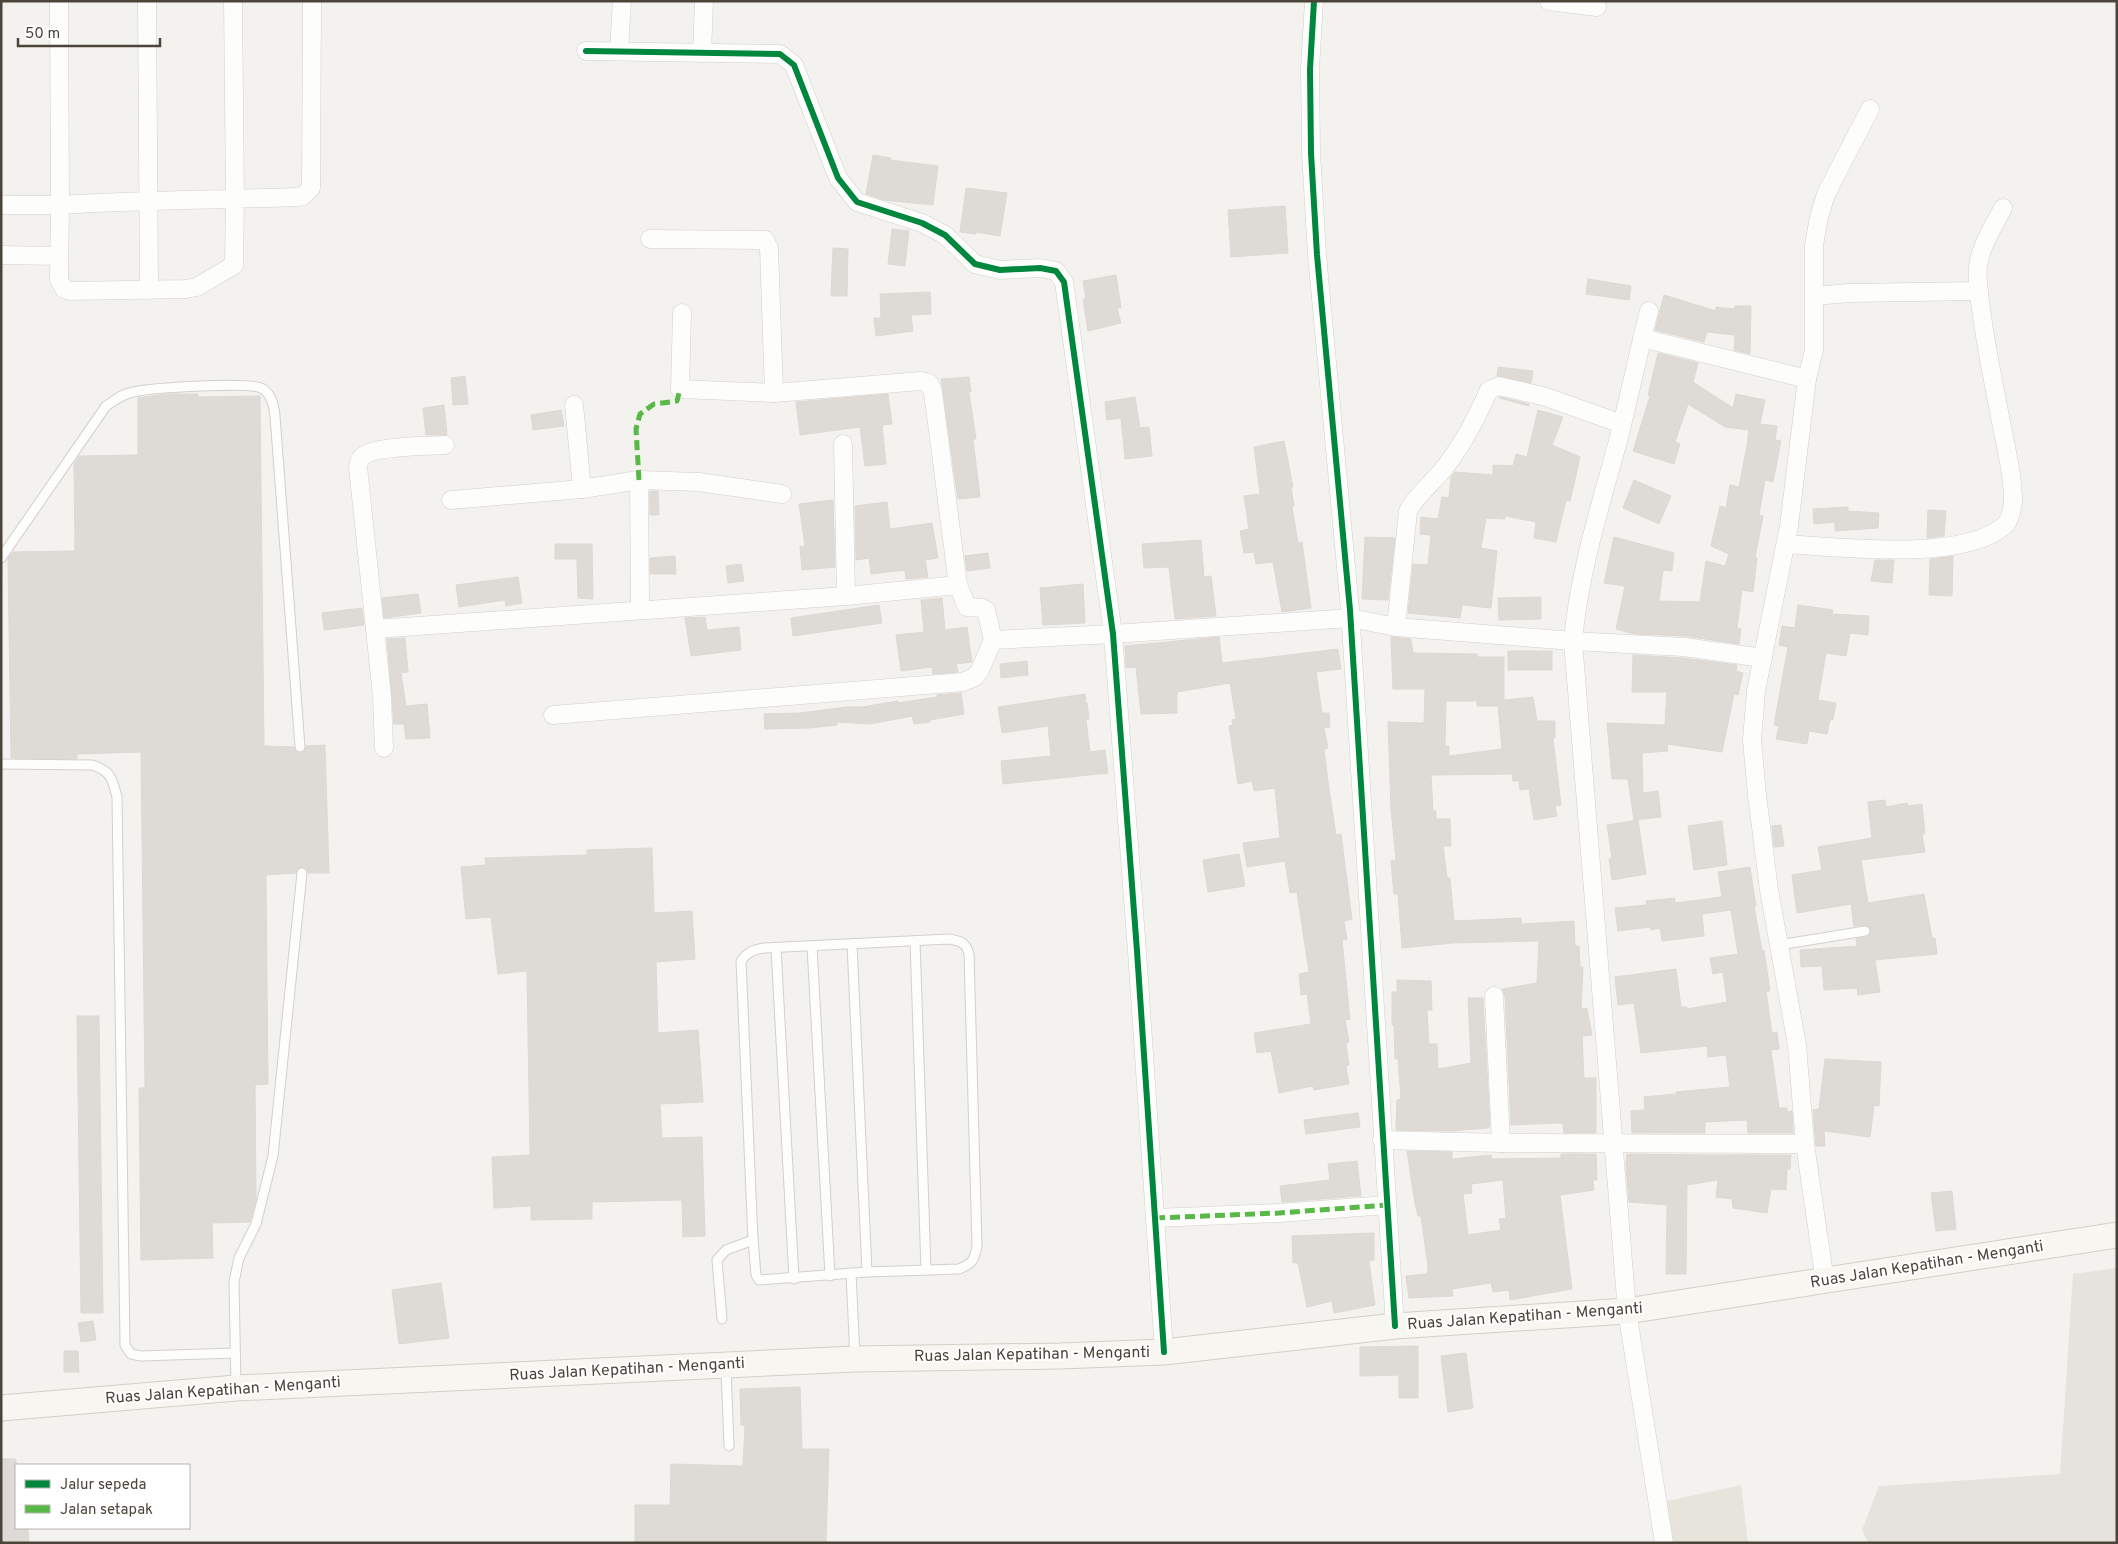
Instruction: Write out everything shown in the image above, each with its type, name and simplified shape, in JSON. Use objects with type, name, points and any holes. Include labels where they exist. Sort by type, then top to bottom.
[{"type":"main road","name":"Ruas Jalan Kepatihan - Menganti","points":[[1,1408],[236,1388],[855,1359],[1060,1356],[1164,1352],[1395,1326],[1627,1311],[1825,1282],[2117,1235]]},
{"type":"street","points":[[59,1],[59,256],[60,280],[64,289],[69,291],[186,289],[197,287],[234,265],[233,1]]},
{"type":"street","points":[[147,1],[149,290]]},
{"type":"street","points":[[1,205],[60,205],[303,196],[312,188],[312,1]]},
{"type":"street","points":[[618,51],[622,1]]},
{"type":"street","points":[[702,53],[704,1]]},
{"type":"street","points":[[1314,1],[1310,69],[1311,153],[1318,255],[1350,618],[1395,1326]]},
{"type":"street","points":[[1549,1],[1596,7]]},
{"type":"street","points":[[586,51],[780,54],[794,65],[838,178],[857,202],[922,223],[946,235],[975,264],[1000,270],[1040,268],[1056,271],[1064,282],[1112,634],[1137,952],[1164,1352]]},
{"type":"street","points":[[1825,1282],[1805,1144],[1797,1045],[1779,945],[1757,795],[1752,740],[1756,691],[1786,544],[1807,379],[1814,350],[1814,245],[1819,217],[1826,194],[1870,109]]},
{"type":"street","points":[[1786,544],[1855,548],[1939,548],[1976,540],[1995,532],[2006,524],[2013,504],[2009,463],[1986,346],[1978,268],[1980,259],[2003,208]]},
{"type":"street","points":[[650,239],[765,240],[770,248],[774,392]]},
{"type":"street","points":[[1,255],[59,256]]},
{"type":"street","points":[[1815,296],[1849,293],[1979,291]]},
{"type":"street","points":[[1649,311],[1622,424],[1584,564],[1573,641],[1627,1311],[1664,1543]]},
{"type":"street","points":[[553,715],[963,682],[975,677],[980,670],[993,640],[986,610],[967,607],[958,586],[933,392],[929,383],[920,381],[774,392],[680,389],[682,313]]},
{"type":"street","points":[[1642,338],[1807,379]]},
{"type":"street","points":[[1396,626],[1408,511],[1415,498],[1440,474],[1461,446],[1469,434],[1489,390],[1499,386],[1546,397],[1622,424]]},
{"type":"street","points":[[574,405],[582,489]]},
{"type":"street","points":[[842,444],[846,596]]},
{"type":"street","points":[[384,748],[382,696],[358,467],[359,460],[364,455],[375,450],[445,445]]},
{"type":"street","points":[[639,480],[640,609]]},
{"type":"street","points":[[452,500],[582,489],[639,480],[699,482],[782,494]]},
{"type":"street","points":[[374,629],[846,596],[958,586]]},
{"type":"street","points":[[993,640],[1350,618],[1396,626],[1573,641],[1684,647],[1763,658]]},
{"type":"street","points":[[1494,996],[1501,1143]]},
{"type":"street","points":[[1382,1140],[1501,1143],[1805,1144]]},
{"type":"street","points":[[1155,1218],[1279,1213],[1387,1204]]},
{"type":"lane","points":[[1,558],[106,406],[121,395],[156,389],[228,385],[258,386],[265,390],[270,396],[276,416],[300,747]]},
{"type":"lane","points":[[1,764],[92,765],[105,769],[112,780],[117,797],[126,1345],[131,1354],[140,1356],[235,1353]]},
{"type":"lane","points":[[236,1388],[234,1282],[239,1258],[256,1224],[273,1156],[302,873]]},
{"type":"lane","points":[[1779,945],[1864,931]]},
{"type":"lane","points":[[948,939],[962,942],[967,948],[977,1246],[974,1260],[968,1265],[958,1268],[759,1280],[756,1275],[753,1240],[741,961],[746,954],[753,950],[916,941],[948,939]]},
{"type":"lane","points":[[916,941],[926,1270]]},
{"type":"lane","points":[[852,944],[867,1272]]},
{"type":"lane","points":[[812,946],[830,1276]]},
{"type":"lane","points":[[776,948],[794,1279]]},
{"type":"lane","points":[[722,1319],[717,1260],[726,1250],[753,1240]]},
{"type":"lane","points":[[851,1274],[855,1359]]},
{"type":"lane","points":[[726,1365],[729,1446]]},
{"type":"shaded area","points":[[2117,1268],[2117,1543],[1868,1543],[1862,1530],[1879,1486],[2060,1474],[2073,1274]]},
{"type":"shaded area","points":[[1741,1485],[1748,1543],[1660,1543],[1658,1503]]},
{"type":"building","points":[[873,155],[891,158],[890,160],[938,166],[933,205],[884,200],[866,194]]},
{"type":"building","points":[[966,188],[1007,193],[1000,236],[976,232],[976,234],[960,232]]},
{"type":"building","points":[[1285,206],[1288,253],[1231,257],[1228,210]]},
{"type":"building","points":[[892,229],[909,231],[905,266],[888,264]]},
{"type":"building","points":[[833,248],[848,249],[847,296],[831,296]]},
{"type":"building","points":[[1116,275],[1121,308],[1117,308],[1121,323],[1088,331],[1083,299],[1086,299],[1083,281]]},
{"type":"building","points":[[1588,279],[1631,286],[1629,300],[1586,294]]},
{"type":"building","points":[[930,292],[931,314],[911,315],[913,331],[876,336],[874,318],[881,318],[880,294]]},
{"type":"building","points":[[1664,295],[1716,311],[1716,307],[1735,309],[1735,306],[1751,306],[1750,354],[1734,350],[1735,335],[1707,332],[1704,342],[1655,330]]},
{"type":"building","points":[[1658,353],[1698,363],[1693,382],[1733,408],[1736,394],[1765,400],[1760,424],[1777,426],[1775,440],[1781,441],[1773,482],[1765,480],[1759,515],[1763,516],[1755,558],[1757,558],[1753,592],[1742,590],[1737,628],[1741,629],[1739,644],[1685,636],[1634,634],[1616,629],[1625,586],[1604,583],[1614,537],[1674,553],[1672,571],[1663,570],[1659,601],[1700,602],[1706,561],[1725,566],[1729,554],[1711,546],[1720,506],[1726,508],[1730,485],[1739,487],[1747,446],[1749,430],[1725,427],[1688,404],[1675,442],[1680,444],[1674,464],[1633,451],[1650,396],[1648,395]]},
{"type":"building","points":[[1498,367],[1533,371],[1531,383],[1497,376]]},
{"type":"building","points":[[465,376],[468,404],[453,405],[451,378]]},
{"type":"building","points":[[969,377],[971,392],[969,392],[976,439],[973,439],[980,497],[958,499],[941,379]]},
{"type":"building","points":[[167,394],[198,394],[198,397],[260,396],[264,746],[294,747],[295,751],[300,753],[304,752],[306,746],[325,745],[329,873],[308,873],[306,868],[302,867],[297,869],[296,873],[266,875],[268,1084],[255,1085],[256,1199],[250,1222],[212,1223],[213,1258],[141,1260],[139,1088],[145,1088],[141,752],[77,754],[77,759],[11,758],[8,558],[13,552],[75,551],[74,464],[79,456],[138,455],[138,398]]},
{"type":"building","points":[[888,394],[892,424],[882,425],[886,464],[865,466],[860,427],[800,435],[796,402]]},
{"type":"building","points":[[1135,397],[1140,428],[1149,427],[1152,456],[1125,459],[1121,418],[1107,420],[1105,402]]},
{"type":"building","points":[[1499,398],[1529,404],[1529,406]]},
{"type":"building","points":[[444,405],[447,435],[426,435],[423,408]]},
{"type":"building","points":[[561,410],[564,426],[533,430],[531,415]]},
{"type":"building","points":[[1538,410],[1563,417],[1552,445],[1580,457],[1570,501],[1566,500],[1556,542],[1534,538],[1536,522],[1505,516],[1505,519],[1486,518],[1481,548],[1497,551],[1491,608],[1462,605],[1460,618],[1408,613],[1413,564],[1428,565],[1431,535],[1420,534],[1421,517],[1438,519],[1442,497],[1449,498],[1451,477],[1455,472],[1493,475],[1493,465],[1513,466],[1516,454],[1527,457]]},
{"type":"building","points":[[1284,441],[1293,487],[1291,487],[1294,506],[1292,506],[1298,543],[1302,542],[1311,608],[1282,612],[1273,562],[1256,564],[1254,552],[1244,553],[1240,531],[1249,529],[1244,496],[1260,494],[1254,447]]},
{"type":"building","points":[[1634,480],[1671,496],[1659,524],[1623,508]]},
{"type":"building","points":[[650,491],[658,491],[659,515],[650,515]]},
{"type":"building","points":[[833,500],[835,567],[802,570],[800,547],[805,546],[799,504]]},
{"type":"building","points":[[887,502],[890,529],[932,523],[938,558],[925,560],[928,577],[906,579],[905,570],[871,574],[869,558],[856,560],[855,506]]},
{"type":"building","points":[[1848,507],[1848,511],[1879,513],[1878,528],[1835,531],[1835,522],[1814,524],[1813,509]]},
{"type":"building","points":[[1928,510],[1946,511],[1944,536],[1927,538]]},
{"type":"building","points":[[1365,537],[1395,538],[1388,600],[1362,599]]},
{"type":"building","points":[[1201,540],[1204,577],[1211,576],[1216,616],[1175,619],[1169,567],[1144,568],[1142,544]]},
{"type":"building","points":[[555,544],[592,544],[593,599],[578,598],[577,559],[555,559]]},
{"type":"building","points":[[988,553],[990,568],[967,571],[965,556]]},
{"type":"building","points":[[675,556],[676,574],[650,574],[650,558]]},
{"type":"building","points":[[1953,556],[1952,596],[1929,595],[1930,559]]},
{"type":"building","points":[[1875,560],[1894,560],[1892,583],[1871,581]]},
{"type":"building","points":[[741,564],[744,581],[728,583],[726,566]]},
{"type":"building","points":[[518,577],[522,603],[506,606],[505,600],[459,607],[456,585]]},
{"type":"building","points":[[1083,584],[1085,623],[1043,625],[1040,588]]},
{"type":"building","points":[[418,594],[421,613],[384,618],[382,598]]},
{"type":"building","points":[[1541,597],[1541,619],[1499,620],[1498,598]]},
{"type":"building","points":[[942,598],[945,630],[967,627],[972,662],[956,664],[958,672],[933,674],[932,667],[901,671],[896,635],[924,632],[921,600]]},
{"type":"building","points":[[879,605],[882,623],[793,636],[791,618]]},
{"type":"building","points":[[1798,605],[1833,610],[1832,614],[1869,616],[1868,635],[1850,633],[1846,656],[1826,653],[1818,700],[1836,703],[1833,720],[1830,720],[1827,734],[1809,731],[1807,744],[1776,739],[1779,726],[1774,725],[1788,647],[1779,645],[1782,626],[1795,628]]},
{"type":"building","points":[[362,608],[364,625],[324,630],[322,613]]},
{"type":"building","points":[[705,617],[707,630],[739,627],[741,650],[691,656],[685,618]]},
{"type":"building","points":[[1219,637],[1222,663],[1338,649],[1341,669],[1316,672],[1322,713],[1329,713],[1330,727],[1324,728],[1328,748],[1324,749],[1336,835],[1341,834],[1352,919],[1344,921],[1347,939],[1342,940],[1350,1019],[1345,1020],[1349,1042],[1346,1043],[1349,1065],[1346,1066],[1349,1084],[1314,1090],[1313,1086],[1279,1093],[1271,1051],[1257,1053],[1254,1033],[1311,1024],[1307,994],[1301,995],[1299,974],[1309,972],[1297,892],[1290,893],[1285,861],[1247,867],[1243,843],[1280,838],[1275,788],[1254,791],[1252,781],[1238,784],[1229,726],[1233,725],[1232,720],[1236,719],[1230,683],[1177,692],[1177,713],[1141,714],[1136,667],[1126,668],[1125,646]]},
{"type":"building","points":[[1391,637],[1411,639],[1413,653],[1477,654],[1477,657],[1504,657],[1504,700],[1533,697],[1537,721],[1555,721],[1555,738],[1553,738],[1561,805],[1555,806],[1557,816],[1534,820],[1529,789],[1520,790],[1519,781],[1513,781],[1512,774],[1431,775],[1433,811],[1436,811],[1436,819],[1450,819],[1451,846],[1443,846],[1447,878],[1450,878],[1454,921],[1521,918],[1522,924],[1574,921],[1575,946],[1579,946],[1580,967],[1583,967],[1581,1009],[1587,1008],[1592,1035],[1582,1036],[1584,1078],[1596,1078],[1596,1133],[1564,1133],[1563,1124],[1559,1123],[1511,1125],[1505,996],[1502,989],[1537,983],[1539,941],[1453,943],[1402,948],[1398,894],[1394,894],[1391,861],[1396,860],[1391,809],[1388,722],[1424,723],[1425,689],[1393,689]],"holes":[[[1446,701],[1477,701],[1477,706],[1498,706],[1502,749],[1449,756],[1449,746],[1445,746]]]},
{"type":"building","points":[[405,638],[408,672],[401,673],[406,706],[427,704],[430,738],[406,739],[404,724],[394,724],[387,639]]},
{"type":"building","points":[[1508,651],[1552,651],[1552,670],[1508,670]]},
{"type":"building","points":[[1633,655],[1683,658],[1737,665],[1736,671],[1743,673],[1738,695],[1734,694],[1722,752],[1667,744],[1668,751],[1642,753],[1643,793],[1658,791],[1661,817],[1634,820],[1628,779],[1612,779],[1607,723],[1665,725],[1667,692],[1632,692]]},
{"type":"building","points":[[1027,661],[1028,675],[1001,678],[1000,664]]},
{"type":"building","points":[[961,693],[964,714],[930,720],[930,722],[914,724],[912,716],[870,724],[837,722],[837,725],[809,728],[765,729],[764,714],[800,713],[862,707]]},
{"type":"building","points":[[1085,694],[1089,719],[1086,720],[1090,752],[1105,750],[1108,773],[1003,784],[1001,761],[1051,756],[1048,726],[1002,733],[998,707]]},
{"type":"building","points":[[1885,800],[1886,807],[1907,803],[1908,806],[1922,804],[1925,834],[1922,834],[1925,852],[1861,860],[1868,903],[1924,894],[1937,954],[1875,960],[1880,992],[1858,995],[1857,988],[1824,990],[1822,966],[1801,967],[1800,950],[1857,946],[1856,939],[1869,936],[1871,930],[1867,925],[1854,926],[1851,904],[1797,913],[1792,875],[1822,870],[1818,847],[1872,838],[1868,802]]},
{"type":"building","points":[[1638,820],[1646,874],[1612,880],[1609,859],[1612,858],[1607,825]]},
{"type":"building","points":[[1722,821],[1727,865],[1694,870],[1688,826]]},
{"type":"building","points":[[1781,825],[1784,846],[1774,847],[1772,826]]},
{"type":"building","points":[[652,848],[654,913],[692,911],[695,959],[656,962],[658,1033],[698,1030],[703,1102],[660,1104],[662,1138],[702,1137],[705,1236],[683,1237],[682,1200],[592,1202],[592,1219],[531,1220],[531,1206],[494,1208],[492,1157],[530,1155],[527,971],[498,974],[491,917],[466,919],[461,867],[486,865],[485,858],[587,855],[587,850]]},
{"type":"building","points":[[1239,854],[1245,886],[1208,892],[1203,860]]},
{"type":"building","points":[[1750,867],[1756,906],[1754,906],[1762,951],[1764,950],[1770,991],[1766,991],[1772,1033],[1777,1032],[1779,1049],[1771,1050],[1779,1108],[1787,1108],[1787,1112],[1792,1111],[1793,1133],[1748,1133],[1747,1120],[1705,1122],[1705,1133],[1632,1133],[1631,1111],[1645,1110],[1644,1097],[1730,1087],[1726,1055],[1708,1057],[1707,1046],[1641,1053],[1634,1003],[1618,1005],[1615,977],[1676,969],[1681,1007],[1687,1007],[1687,1009],[1727,1002],[1723,972],[1713,974],[1710,958],[1738,954],[1731,910],[1702,914],[1704,936],[1662,941],[1660,928],[1651,930],[1650,927],[1618,931],[1615,908],[1647,905],[1646,901],[1675,898],[1675,903],[1722,897],[1718,872]]},
{"type":"building","points":[[1397,980],[1431,981],[1432,1010],[1427,1010],[1429,1044],[1437,1044],[1438,1069],[1471,1063],[1468,998],[1483,998],[1490,1126],[1488,1128],[1450,1131],[1396,1130],[1397,1100],[1401,1099],[1398,1059],[1395,1059],[1394,1025],[1392,1025],[1392,992],[1397,992]]},
{"type":"building","points":[[77,1016],[99,1016],[103,1313],[81,1313]]},
{"type":"building","points":[[1825,1059],[1881,1062],[1879,1106],[1874,1105],[1870,1137],[1824,1131],[1825,1146],[1816,1146],[1813,1110],[1819,1109]]},
{"type":"building","points":[[1358,1113],[1360,1127],[1306,1134],[1304,1120]]},
{"type":"building","points":[[1407,1151],[1452,1152],[1452,1159],[1491,1155],[1492,1159],[1561,1158],[1561,1154],[1596,1154],[1597,1180],[1593,1180],[1594,1190],[1560,1195],[1572,1289],[1510,1300],[1509,1290],[1493,1292],[1491,1283],[1452,1289],[1453,1296],[1409,1298],[1406,1276],[1427,1274],[1428,1266],[1421,1216],[1418,1216]],"holes":[[[1503,1180],[1506,1218],[1499,1219],[1501,1230],[1468,1235],[1463,1194],[1472,1193],[1471,1184]]]},
{"type":"building","points":[[1627,1154],[1791,1155],[1790,1169],[1787,1169],[1786,1190],[1771,1189],[1767,1213],[1733,1208],[1732,1199],[1716,1197],[1718,1180],[1687,1185],[1686,1274],[1666,1274],[1667,1205],[1629,1202]]},
{"type":"building","points":[[1357,1161],[1361,1196],[1282,1202],[1280,1186],[1330,1180],[1328,1164]]},
{"type":"building","points":[[1952,1191],[1956,1229],[1936,1231],[1931,1193]]},
{"type":"building","points":[[1374,1233],[1374,1260],[1369,1261],[1375,1305],[1334,1313],[1332,1301],[1307,1307],[1298,1263],[1293,1263],[1292,1236]]},
{"type":"building","points":[[441,1283],[449,1338],[399,1344],[392,1290]]},
{"type":"building","points":[[93,1321],[96,1340],[81,1342],[78,1323]]},
{"type":"building","points":[[1418,1346],[1418,1398],[1399,1398],[1399,1375],[1360,1376],[1360,1347]]},
{"type":"building","points":[[64,1351],[78,1351],[79,1372],[64,1372]]},
{"type":"building","points":[[1466,1353],[1473,1408],[1448,1412],[1441,1356]]},
{"type":"building","points":[[800,1387],[802,1449],[829,1449],[826,1543],[635,1543],[635,1505],[670,1505],[671,1464],[743,1466],[745,1425],[741,1425],[740,1389]]},
{"type":"building","points":[[1,1459],[16,1459],[15,1529],[28,1529],[29,1543],[1,1543]]},
{"type":"marked path","points":[[639,480],[636,429],[640,414],[654,404],[677,401],[680,389]]},
{"type":"marked path","points":[[1155,1218],[1279,1213],[1387,1205]]},
{"type":"cycle path","points":[[1314,1],[1310,69],[1311,153],[1317,255],[1350,610],[1395,1326]]},
{"type":"cycle path","points":[[586,51],[780,54],[794,65],[838,178],[857,202],[922,223],[945,235],[975,264],[1000,270],[1040,268],[1056,271],[1064,282],[1113,634],[1164,1352]]}]
